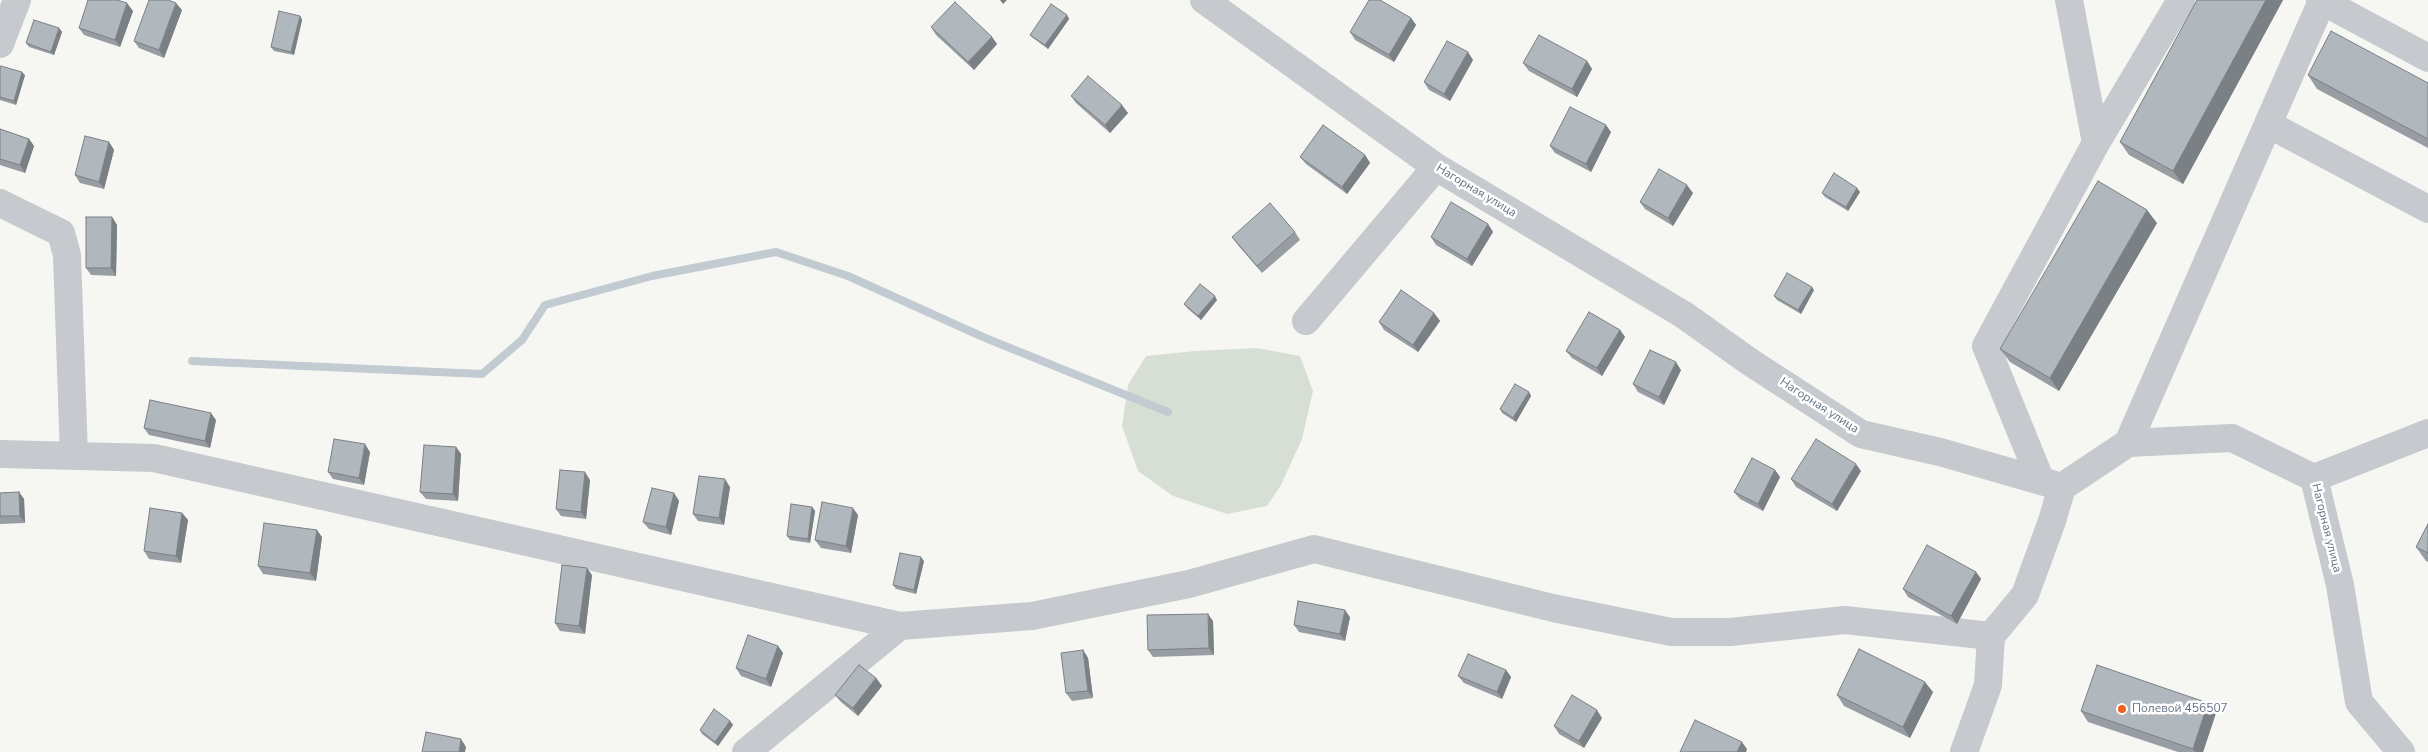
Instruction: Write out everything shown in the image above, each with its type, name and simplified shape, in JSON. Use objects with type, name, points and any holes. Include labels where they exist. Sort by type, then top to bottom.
[{"type":"street","points":[[0,44],[17,0]]},
{"type":"street","name":"Нагорная улица","points":[[1204,0],[1436,167],[1684,315],[1750,362],[1861,434],[1940,452],[2051,484]]},
{"type":"street","points":[[2069,0],[2096,143]]},
{"type":"street","points":[[1964,752],[1988,685],[1991,636],[2025,595],[2052,521],[2051,484],[1986,346],[2096,143],[2181,0]]},
{"type":"street","points":[[2051,484],[2128,443],[2321,1],[2428,58]]},
{"type":"street","points":[[2268,124],[2428,209]]},
{"type":"street","points":[[1306,321],[1436,167]]},
{"type":"street","points":[[0,203],[61,233],[67,255],[74,456]]},
{"type":"street","points":[[2314,478],[2428,433]]},
{"type":"street","name":"Нагорная улица","points":[[2128,443],[2232,438],[2314,478],[2340,585],[2359,702],[2401,752]]},
{"type":"street","points":[[0,454],[154,458],[900,626],[1032,616],[1189,584],[1314,549],[1553,608],[1671,632],[1730,632],[1846,620],[1991,636]]},
{"type":"street","points":[[746,752],[900,626]]},
{"type":"shaded area","points":[[1257,348],[1300,356],[1313,391],[1302,439],[1281,485],[1267,506],[1227,514],[1173,496],[1138,471],[1122,426],[1128,385],[1146,356]]},
{"type":"building","points":[[88,0],[117,0],[127,3],[115,40],[79,28]]},
{"type":"building","points":[[149,0],[168,0],[176,3],[159,50],[134,41]]},
{"type":"building","points":[[1369,0],[1380,0],[1411,18],[1389,55],[1350,32]]},
{"type":"building","points":[[2197,0],[2266,0],[2173,171],[2120,142]]},
{"type":"building","points":[[955,2],[992,37],[968,62],[931,27]]},
{"type":"building","points":[[1051,4],[1067,15],[1045,45],[1030,35]]},
{"type":"building","points":[[279,11],[300,16],[291,52],[271,47]]},
{"type":"building","points":[[34,20],[59,28],[51,52],[26,43]]},
{"type":"building","points":[[2331,31],[2428,83],[2428,139],[2308,75]]},
{"type":"building","points":[[1539,35],[1587,61],[1572,89],[1523,63]]},
{"type":"building","points":[[1447,41],[1468,52],[1444,94],[1424,82]]},
{"type":"building","points":[[1,66],[22,72],[14,101],[0,97]]},
{"type":"building","points":[[1088,76],[1122,105],[1105,125],[1071,96]]},
{"type":"building","points":[[1570,107],[1606,125],[1586,164],[1550,146]]},
{"type":"building","points":[[1323,125],[1365,155],[1342,187],[1300,157]]},
{"type":"building","points":[[0,129],[29,139],[20,165],[0,159]]},
{"type":"building","points":[[85,136],[109,142],[99,182],[75,175]]},
{"type":"building","points":[[1659,169],[1687,185],[1668,218],[1640,202]]},
{"type":"building","points":[[1834,173],[1857,188],[1846,207],[1822,193]]},
{"type":"building","points":[[2098,181],[2147,210],[2050,378],[2000,349]]},
{"type":"building","points":[[1451,202],[1488,224],[1467,259],[1431,237]]},
{"type":"building","points":[[1270,203],[1295,232],[1257,266],[1232,237]]},
{"type":"building","points":[[86,217],[112,217],[111,268],[86,268]]},
{"type":"building","points":[[1787,273],[1812,287],[1798,310],[1774,296]]},
{"type":"building","points":[[1200,284],[1215,296],[1198,316],[1184,304]]},
{"type":"building","points":[[1401,290],[1434,313],[1413,345],[1379,322]]},
{"type":"building","points":[[1589,312],[1620,330],[1597,368],[1566,351]]},
{"type":"building","points":[[1650,350],[1676,362],[1659,397],[1633,384]]},
{"type":"building","points":[[1515,384],[1529,392],[1513,418],[1500,409]]},
{"type":"building","points":[[150,400],[211,413],[205,441],[144,428]]},
{"type":"building","points":[[334,439],[365,444],[359,478],[328,472]]},
{"type":"building","points":[[1816,439],[1856,464],[1832,504],[1791,479]]},
{"type":"building","points":[[424,445],[456,447],[453,494],[420,492]]},
{"type":"building","points":[[1752,458],[1775,470],[1758,504],[1734,492]]},
{"type":"building","points":[[560,470],[585,472],[581,512],[556,509]]},
{"type":"building","points":[[699,476],[725,479],[719,518],[693,514]]},
{"type":"building","points":[[652,488],[674,493],[666,527],[643,522]]},
{"type":"building","points":[[19,492],[20,516],[0,516],[0,493]]},
{"type":"building","points":[[822,502],[853,508],[846,546],[815,540]]},
{"type":"building","points":[[791,504],[812,507],[808,539],[787,536]]},
{"type":"building","points":[[150,508],[182,513],[176,556],[144,551]]},
{"type":"building","points":[[264,523],[317,530],[310,573],[258,566]]},
{"type":"building","points":[[2428,524],[2428,553],[2416,547]]},
{"type":"building","points":[[1927,545],[1976,572],[1951,616],[1903,589]]},
{"type":"building","points":[[900,553],[921,557],[914,590],[893,585]]},
{"type":"building","points":[[562,565],[587,568],[579,626],[555,623]]},
{"type":"building","points":[[1298,601],[1345,610],[1340,634],[1294,625]]},
{"type":"building","points":[[1208,614],[1209,648],[1148,650],[1147,615]]},
{"type":"building","points":[[748,635],[778,646],[766,679],[736,668]]},
{"type":"building","points":[[1859,649],[1925,682],[1903,727],[1837,695]]},
{"type":"building","points":[[1083,650],[1088,691],[1066,693],[1061,653]]},
{"type":"building","points":[[1468,654],[1506,670],[1497,692],[1458,676]]},
{"type":"building","points":[[859,665],[876,678],[853,708],[835,695]]},
{"type":"building","points":[[2097,665],[2208,703],[2193,749],[2081,711]]},
{"type":"building","points":[[1572,695],[1597,710],[1579,741],[1554,726]]},
{"type":"building","points":[[714,709],[730,721],[715,742],[700,730]]},
{"type":"building","points":[[1695,720],[1742,742],[1737,752],[1680,752]]},
{"type":"building","points":[[426,732],[461,739],[459,752],[422,752]]},
{"type":"waterway","points":[[192,361],[482,374],[522,340],[545,305],[652,276],[776,252],[848,276],[983,337],[1168,412]]},
{"type":"place","name":"Полевой 456507","points":[[2122,709]]}]
